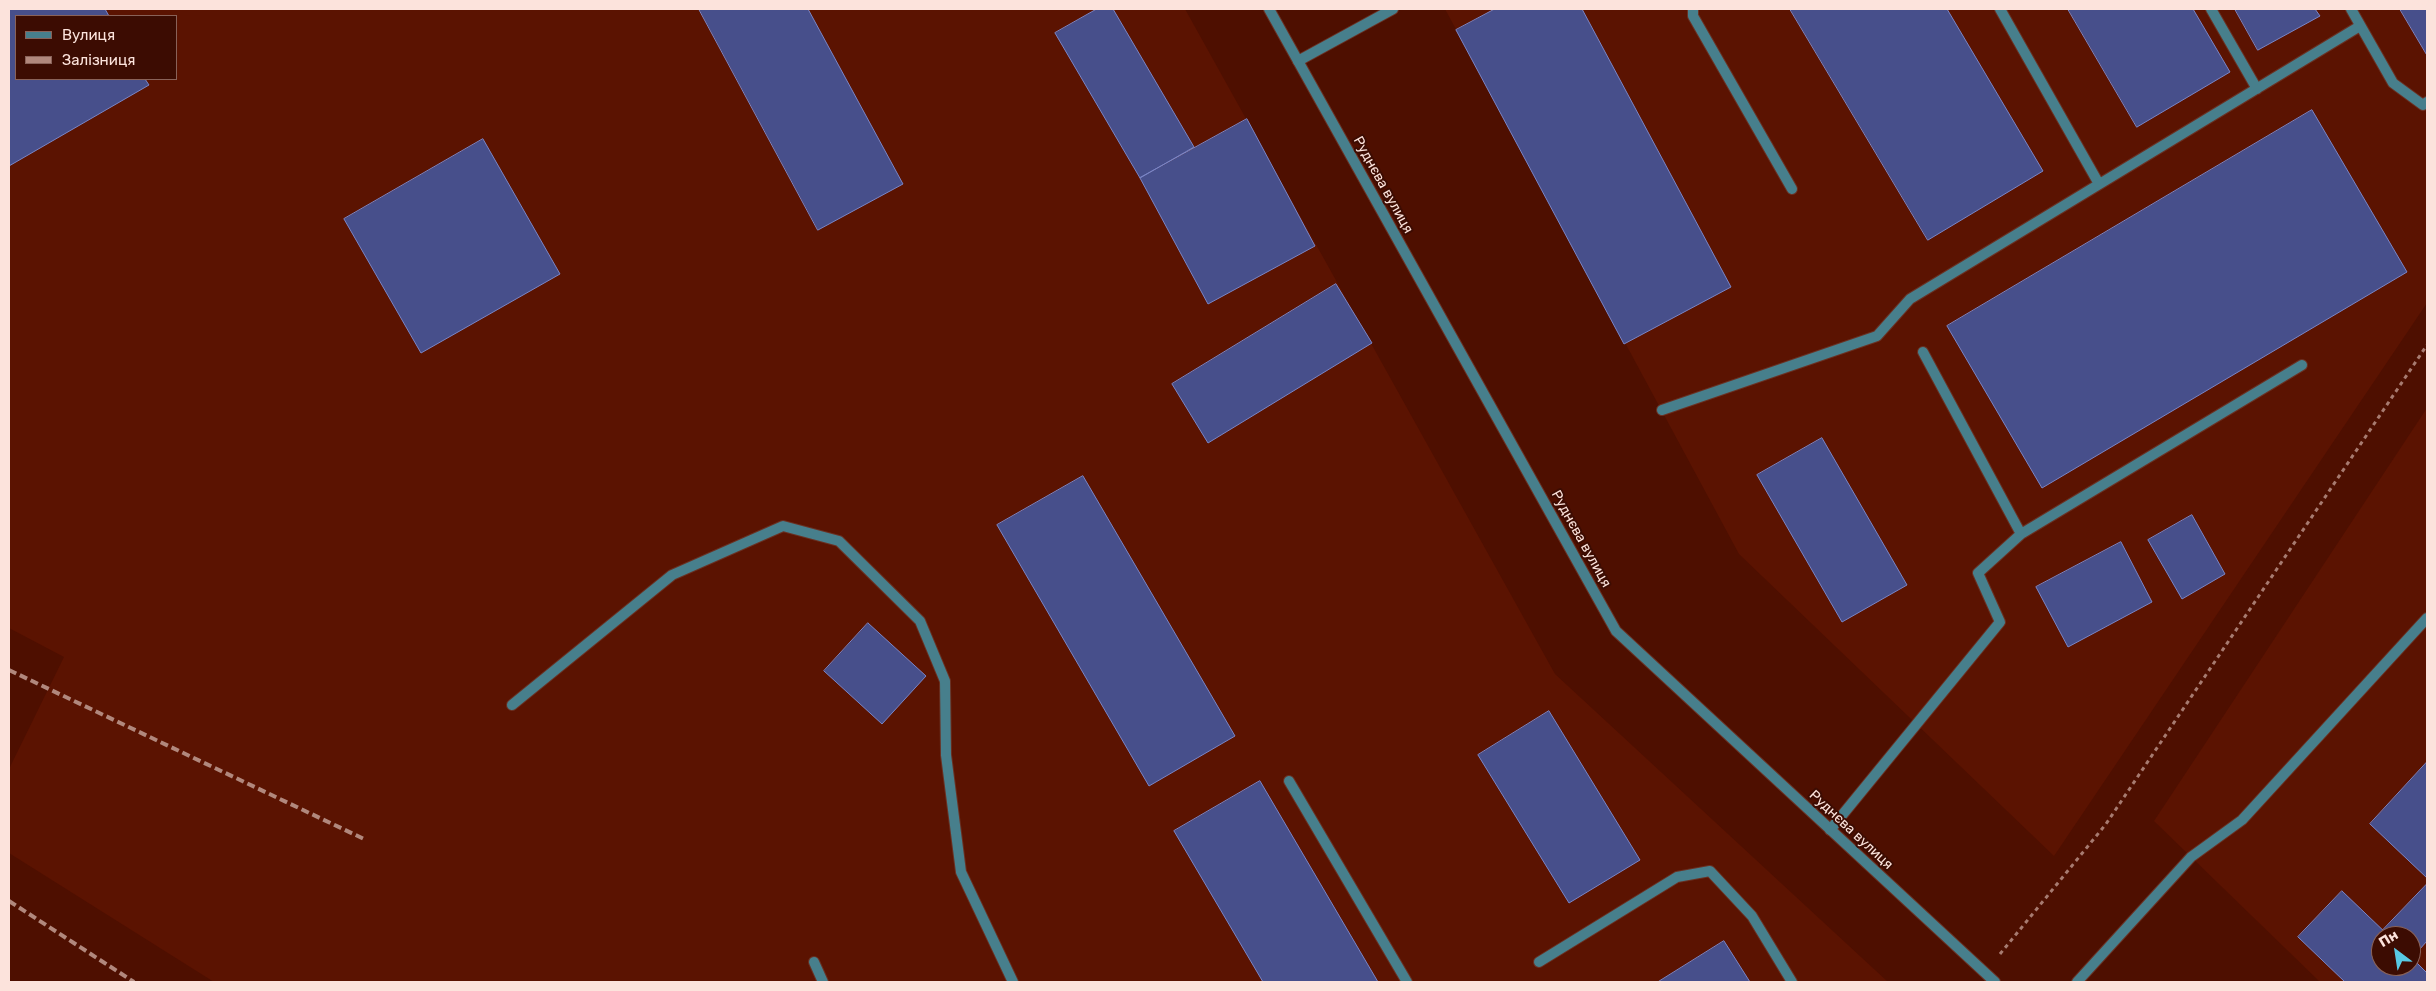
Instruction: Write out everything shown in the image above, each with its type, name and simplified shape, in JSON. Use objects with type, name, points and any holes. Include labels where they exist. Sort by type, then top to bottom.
[{"type":"street","name":"Руднєва вулиця","points":[[1269,9],[1616,630],[1995,982]]},
{"type":"street","points":[[1298,61],[1393,9]]},
{"type":"street","points":[[1692,9],[1693,16],[1792,189]]},
{"type":"street","points":[[2000,9],[2099,184]]},
{"type":"street","points":[[2211,9],[2257,89]]},
{"type":"street","points":[[2351,9],[2393,83],[2423,104],[2427,102]]},
{"type":"street","points":[[1662,410],[1877,336],[1910,299],[2360,26]]},
{"type":"street","points":[[1922,352],[2021,534]]},
{"type":"street","points":[[1830,830],[2000,622],[1978,573],[2021,534],[2302,365]]},
{"type":"street","points":[[512,705],[672,574],[783,526],[840,542],[920,621],[945,680],[946,755],[961,872],[1013,982]]},
{"type":"street","points":[[2077,982],[2191,856],[2242,820],[2427,618]]},
{"type":"street","points":[[1289,781],[1407,982]]},
{"type":"street","points":[[1539,962],[1676,877],[1710,871],[1752,916],[1792,982]]},
{"type":"street","points":[[814,962],[823,982]]},
{"type":"path","points":[[1985,973],[2106,824],[2427,345]]},
{"type":"shaded area","points":[[9,9],[1185,9],[1555,674],[1888,982],[214,982],[9,853],[9,769],[64,657],[9,628]]},
{"type":"shaded area","points":[[1445,9],[2427,9],[2427,303],[2054,856],[1739,554]]},
{"type":"shaded area","points":[[2427,408],[2427,982],[2320,982],[2154,821]]},
{"type":"building","points":[[9,9],[105,9],[108,15],[15,15],[15,80],[146,80],[149,85],[9,166]]},
{"type":"building","points":[[699,9],[808,9],[903,184],[818,230]]},
{"type":"building","points":[[1097,9],[1113,9],[1194,147],[1140,178],[1055,33]]},
{"type":"building","points":[[1495,9],[1582,9],[1731,287],[1624,344],[1456,30]]},
{"type":"building","points":[[1790,9],[1947,9],[2043,171],[1928,240]]},
{"type":"building","points":[[2068,9],[2193,9],[2230,72],[2137,127]]},
{"type":"building","points":[[2235,9],[2315,9],[2320,16],[2258,50]]},
{"type":"building","points":[[2400,9],[2427,9],[2427,55]]},
{"type":"building","points":[[2312,110],[2407,272],[2042,488],[1947,326]]},
{"type":"building","points":[[1247,119],[1315,246],[1208,304],[1140,178]]},
{"type":"building","points":[[483,139],[560,274],[421,353],[344,219]]},
{"type":"building","points":[[1336,284],[1372,343],[1208,443],[1172,384]]},
{"type":"building","points":[[1822,438],[1907,585],[1842,622],[1757,475]]},
{"type":"building","points":[[1083,476],[1235,736],[1149,786],[997,525]]},
{"type":"building","points":[[2192,515],[2225,574],[2182,599],[2148,540]]},
{"type":"building","points":[[2121,542],[2152,602],[2068,647],[2036,587]]},
{"type":"building","points":[[868,623],[926,676],[882,724],[824,671]]},
{"type":"building","points":[[1549,711],[1640,860],[1569,903],[1478,755]]},
{"type":"building","points":[[2427,762],[2427,878],[2370,824]]},
{"type":"building","points":[[1260,781],[1378,982],[1263,982],[1174,831]]},
{"type":"building","points":[[2427,884],[2427,941],[2421,948],[2421,926],[2387,926]]},
{"type":"building","points":[[2342,891],[2379,926],[2371,926],[2371,976],[2421,976],[2421,967],[2427,973],[2427,982],[2345,982],[2298,937]]},
{"type":"building","points":[[1724,941],[1750,982],[1658,982]]},
{"type":"railway","points":[[9,670],[364,839]]},
{"type":"railway","points":[[9,901],[134,982]]}]
